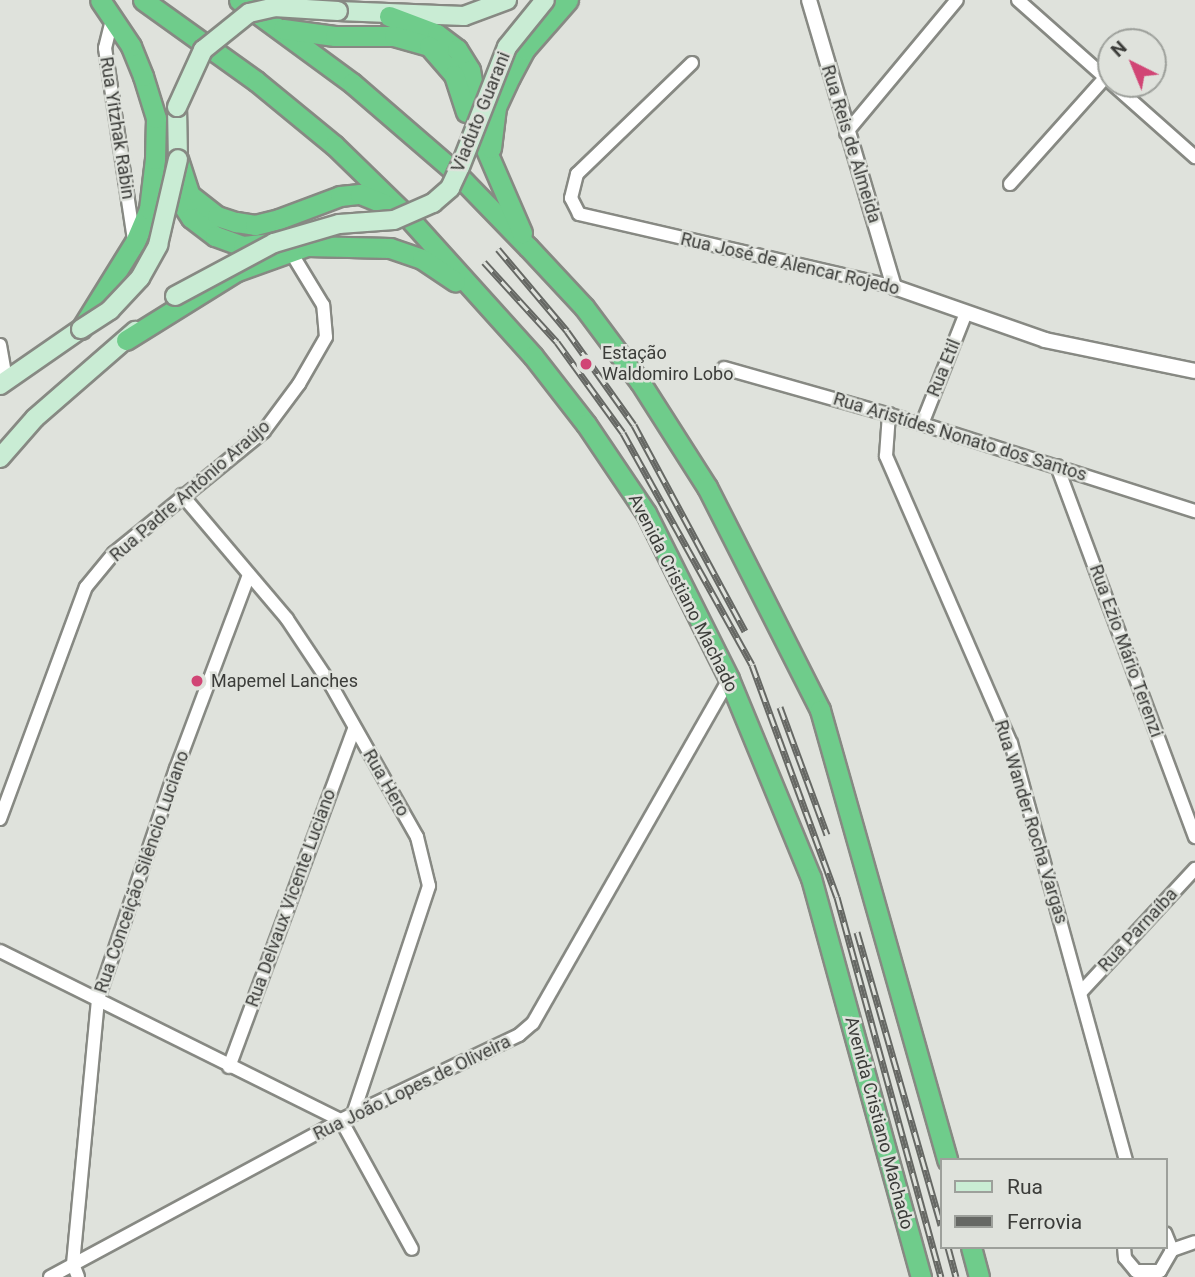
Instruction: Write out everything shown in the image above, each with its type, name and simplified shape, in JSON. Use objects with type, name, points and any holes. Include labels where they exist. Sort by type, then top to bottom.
[{"type":"highway","name":"Avenida Cristiano Machado","points":[[143,0],[256,81],[334,145],[406,215],[585,422],[646,513],[729,679],[811,878],[921,1277]]},
{"type":"highway","points":[[239,0],[352,83],[455,172],[528,247],[584,307],[640,382],[707,487],[812,692],[862,849],[946,1158]]},
{"type":"highway","points":[[491,166],[496,107],[525,49],[568,0]]},
{"type":"highway","points":[[107,8],[131,46],[156,118],[171,187],[191,218],[215,236],[243,246],[337,245],[390,248],[422,258],[481,299]]},
{"type":"highway","points":[[389,16],[437,34],[457,49],[470,70],[491,166],[528,247]]},
{"type":"highway","points":[[279,28],[307,34],[394,36],[429,46],[442,58],[464,95],[465,151]]},
{"type":"highway","points":[[81,329],[135,242],[149,209],[156,118]]},
{"type":"highway","points":[[178,159],[190,195],[217,216],[236,222],[255,225],[340,196],[360,194],[378,198],[406,215]]},
{"type":"highway","points":[[126,340],[282,246]]},
{"type":"highway","points":[[972,1249],[979,1277]]},
{"type":"main road","points":[[3,382],[110,310],[140,278],[158,246],[178,159],[177,107],[203,50],[225,28],[248,13],[274,7],[389,16],[464,16],[507,0]]},
{"type":"main road","name":"Viaduto Guarani","points":[[0,458],[35,418],[176,296],[282,246],[339,224],[414,214],[450,188],[507,47],[545,0]]},
{"type":"street","name":"Rua Reis de Almeida","points":[[809,0],[846,133],[894,287]]},
{"type":"street","points":[[846,133],[957,0]]},
{"type":"street","points":[[1018,0],[1097,73]]},
{"type":"street","name":"Rua Yitzhak Rabin","points":[[107,8],[105,48],[135,242]]},
{"type":"street","name":"Rua José de Alencar Rojedo","points":[[692,63],[577,174],[571,198],[579,214],[894,287],[1045,340],[1195,371]]},
{"type":"street","points":[[1010,184],[1097,87]]},
{"type":"street","points":[[1126,98],[1195,157]]},
{"type":"street","name":"Rua Padre Antônio Araújo","points":[[0,819],[86,587],[114,553],[264,431],[299,384],[326,337],[323,305],[282,246]]},
{"type":"street","name":"Rua Etil","points":[[922,424],[966,313]]},
{"type":"street","points":[[0,345],[3,382]]},
{"type":"street","name":"Rua Aristídes Nonato dos Santos","points":[[724,368],[922,424],[1195,511]]},
{"type":"street","name":"Rua Wander Rocha Vargas","points":[[889,414],[886,456],[1011,743],[1125,1158]]},
{"type":"street","name":"Rua Ezio Mário Terenzi","points":[[1058,466],[1195,837]]},
{"type":"street","name":"Rua Hero","points":[[182,495],[287,619],[417,836],[429,886],[347,1117]]},
{"type":"street","name":"Rua Conceição Silêncio Luciano","points":[[76,1271],[98,999],[176,769],[249,575]]},
{"type":"street","name":"Rua João Lopes de Oliveira","points":[[50,1277],[76,1271],[347,1117],[519,1035],[533,1023],[729,679]]},
{"type":"street","name":"Rua Delvaux Vicente Luciano","points":[[229,1067],[354,729]]},
{"type":"street","name":"Rua Parnaíba","points":[[1081,992],[1195,869]]},
{"type":"street","points":[[0,951],[229,1067],[347,1117],[412,1249]]},
{"type":"street","points":[[1167,1238],[1172,1250]]},
{"type":"street","points":[[1125,1249],[1129,1266],[1143,1274],[1160,1271],[1172,1250],[1195,1242]]},
{"type":"railway","points":[[498,249],[567,331],[634,425],[745,631]]},
{"type":"railway","points":[[484,262],[557,342],[623,433],[752,665],[837,897],[941,1277]]},
{"type":"railway","points":[[780,707],[827,835]]},
{"type":"railway","points":[[857,932],[940,1222]]},
{"type":"railway","points":[[949,1249],[956,1277]]},
{"type":"place","name":"Estação Waldomiro Lobo","points":[[586,364]]},
{"type":"place","name":"Mapemel Lanches","points":[[197,681]]}]
